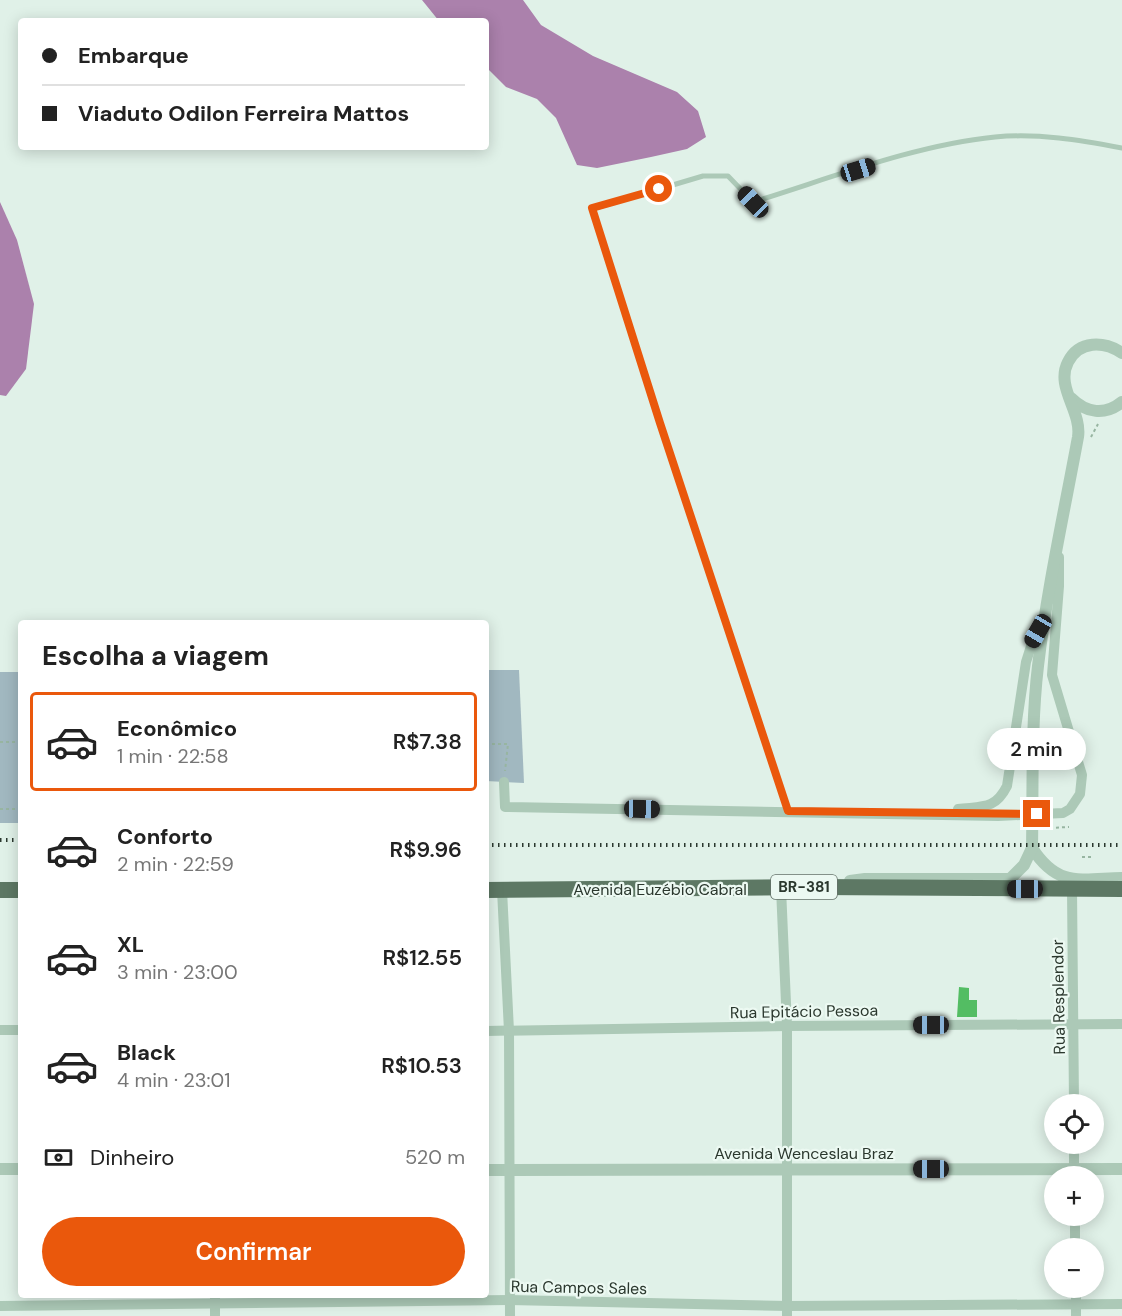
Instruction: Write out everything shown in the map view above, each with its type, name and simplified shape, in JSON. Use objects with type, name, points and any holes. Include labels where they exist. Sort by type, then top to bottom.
[{"type":"main road","name":"Avenida Euzébio Cabral","points":[[494,890],[817,887],[1122,889]]},
{"type":"main road","points":[[0,890],[18,890]]},
{"type":"street","points":[[817,887],[865,879],[1010,879],[1024,865],[1032,848],[1038,668],[1079,430],[1065,387],[1064,375],[1073,355],[1081,348],[1092,344],[1103,344],[1122,354]]},
{"type":"street","points":[[1070,397],[1089,410],[1100,412],[1119,404]]},
{"type":"street","points":[[1079,430],[1090,420],[1119,404]]},
{"type":"street","points":[[504,782],[505,807],[940,813],[998,816],[1057,814],[1070,809],[1078,799],[1082,785],[1080,768],[1052,675],[1059,586],[1059,546]]},
{"type":"street","points":[[940,813],[984,807],[1001,798],[1007,786],[1026,662],[1032,643],[1045,619]]},
{"type":"street","points":[[1032,848],[1048,868],[1064,879],[1122,878]]},
{"type":"street","points":[[781,888],[787,1026],[787,1311]]},
{"type":"street","name":"Rua Resplendor","points":[[1072,889],[1074,1094]]},
{"type":"street","points":[[494,890],[509,1031],[510,1316]]},
{"type":"street","name":"Rua Epitácio Pessoa","points":[[489,1031],[1122,1024]]},
{"type":"street","points":[[0,1030],[18,1030]]},
{"type":"street","name":"Avenida Wenceslau Braz","points":[[1104,1170],[1122,1168]]},
{"type":"street","points":[[0,1169],[18,1169]]},
{"type":"street","name":"Avenida Wenceslau Braz","points":[[489,1170],[788,1169],[1044,1173]]},
{"type":"street","points":[[214,1298],[215,1316]]},
{"type":"street","name":"Rua Campos Sales","points":[[0,1306],[214,1298],[509,1300],[787,1311],[1122,1304]]},
{"type":"street","points":[[1076,1298],[1076,1316]]},
{"type":"lane","points":[[788,811],[592,208],[703,176],[728,176],[753,202],[942,144],[997,137],[1066,138],[1122,148]]},
{"type":"path","points":[[1090,440],[1099,423]]},
{"type":"path","points":[[0,742],[18,742]]},
{"type":"path","points":[[489,744],[508,744],[504,782]]},
{"type":"path","points":[[0,809],[18,809]]},
{"type":"path","points":[[1050,828],[1069,827]]},
{"type":"path","points":[[1082,858],[1092,857]]},
{"type":"shaded area","points":[[422,0],[523,0],[541,25],[593,56],[677,92],[698,111],[706,137],[687,149],[651,157],[597,168],[577,165],[556,118],[537,99],[506,87],[489,70],[489,18],[437,18]]},
{"type":"shaded area","points":[[0,202],[17,240],[34,304],[26,369],[6,396],[0,395]]},
{"type":"shaded area","points":[[489,670],[519,670],[524,783],[489,781]]},
{"type":"shaded area","points":[[0,672],[18,672],[18,823],[0,823]]},
{"type":"building","points":[[959,987],[969,988],[969,1000],[977,1000],[977,1017],[957,1017]]},
{"type":"railway","points":[[0,840],[18,840]]},
{"type":"railway","points":[[489,845],[1122,845]]},
{"type":"route","points":[[659,189],[592,208],[788,811],[998,816],[1037,814]]}]
